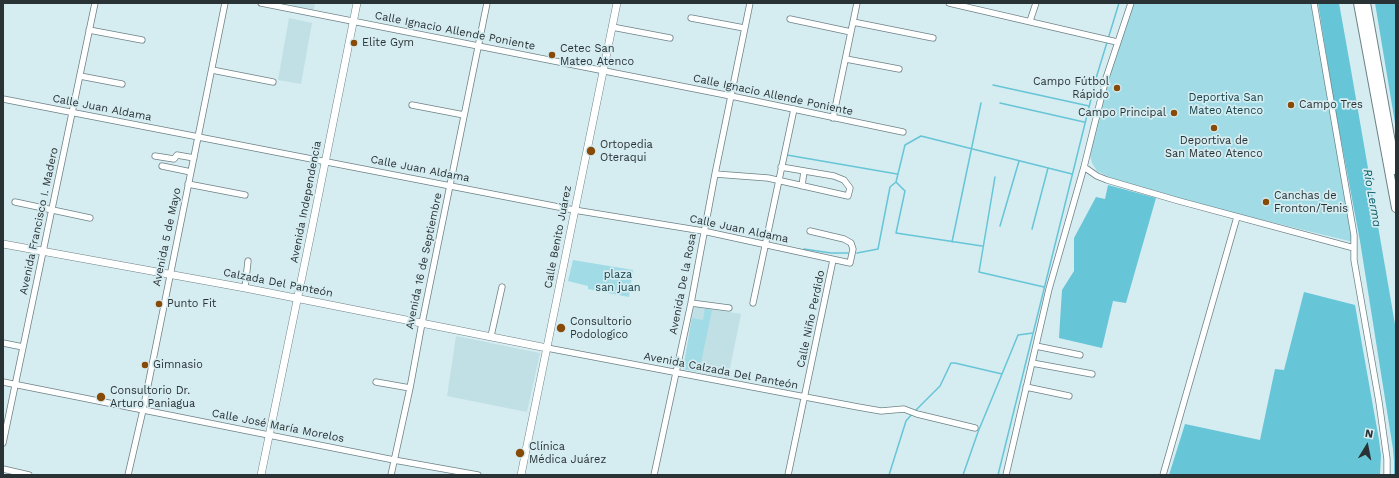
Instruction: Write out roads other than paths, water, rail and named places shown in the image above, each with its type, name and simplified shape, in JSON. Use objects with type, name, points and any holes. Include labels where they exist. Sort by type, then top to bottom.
[{"type":"highway","points":[[1358,3],[1396,208]]},
{"type":"highway","points":[[1366,3],[1396,170]]},
{"type":"main road","name":"Avenida Independencia","points":[[261,475],[357,3]]},
{"type":"main road","name":"Calle Benito Juárez","points":[[521,475],[617,3]]},
{"type":"main road","name":"Calzada Del Panteón","points":[[3,244],[245,288],[547,348]]},
{"type":"street","name":"Avenida Francisco I. Madero","points":[[3,443],[95,3]]},
{"type":"street","name":"Avenida 5 de Mayo","points":[[128,475],[143,410],[169,275],[226,3]]},
{"type":"street","name":"Calle Ignacio Allende Poniente","points":[[261,3],[603,70],[903,132]]},
{"type":"street","name":"Avenida 16 de Septiembre","points":[[391,475],[410,388],[487,3]]},
{"type":"street","name":"Avenida De la Rosa","points":[[654,475],[691,303],[703,231],[750,3]]},
{"type":"street","points":[[833,118],[858,3]]},
{"type":"street","points":[[949,3],[1114,42]]},
{"type":"street","points":[[1030,22],[1036,3]]},
{"type":"street","points":[[1006,475],[1049,289],[1084,167],[1114,42],[1131,3]]},
{"type":"street","points":[[1314,3],[1354,235],[1354,260],[1384,438],[1387,459],[1386,475]]},
{"type":"street","points":[[691,18],[744,28]]},
{"type":"street","points":[[790,19],[851,32]]},
{"type":"street","points":[[853,22],[933,38]]},
{"type":"street","points":[[612,27],[670,38]]},
{"type":"street","points":[[89,30],[142,40]]},
{"type":"street","points":[[846,59],[900,69]]},
{"type":"street","points":[[212,70],[273,82]]},
{"type":"street","points":[[80,76],[122,84]]},
{"type":"street","name":"Calle Juan Aldama","points":[[3,99],[325,160],[574,210],[703,231],[850,263],[853,246],[851,243],[844,239],[810,231]]},
{"type":"street","points":[[412,105],[464,115]]},
{"type":"street","points":[[753,303],[794,109]]},
{"type":"street","points":[[155,156],[173,159],[177,156],[194,158]]},
{"type":"street","points":[[162,166],[191,172]]},
{"type":"street","points":[[715,174],[753,176],[848,196],[850,188],[844,180],[834,176],[781,167]]},
{"type":"street","points":[[1084,167],[1097,176],[1107,180],[1354,248]]},
{"type":"street","points":[[802,186],[804,171]]},
{"type":"street","points":[[188,184],[245,195]]},
{"type":"street","points":[[15,202],[90,218]]},
{"type":"street","points":[[1163,475],[1237,217]]},
{"type":"street","name":"Calle Niño Perdido","points":[[788,475],[833,260]]},
{"type":"street","points":[[245,288],[248,261]]},
{"type":"street","points":[[491,336],[502,287]]},
{"type":"street","points":[[691,303],[729,308]]},
{"type":"street","points":[[3,343],[23,347]]},
{"type":"street","points":[[1036,346],[1080,355]]},
{"type":"street","name":"Avenida Calzada Del Panteón","points":[[547,348],[881,411],[901,409],[909,410],[917,414],[975,428]]},
{"type":"street","points":[[1032,363],[1092,374]]},
{"type":"street","name":"Calle José María Morelos","points":[[3,382],[394,460],[478,475]]},
{"type":"street","points":[[376,382],[410,388]]},
{"type":"street","points":[[1026,387],[1069,396]]},
{"type":"street","points":[[3,469],[29,475]]},
{"type":"water","name":"Río Lerma","points":[[1318,3],[1339,3],[1396,330],[1396,475],[1394,475],[1393,449],[1360,241],[1334,103]]},
{"type":"water","points":[[1375,3],[1396,3],[1396,123],[1395,123]]},
{"type":"water","points":[[1108,185],[1156,198],[1126,303],[1113,301],[1102,348],[1059,338],[1062,290],[1074,271],[1074,238],[1096,197],[1105,199]]},
{"type":"water","points":[[1304,292],[1355,305],[1379,440],[1381,455],[1380,475],[1169,475],[1185,424],[1260,440],[1275,369],[1284,370]]},
{"type":"waterway","points":[[998,475],[1097,75],[1119,3]]},
{"type":"waterway","points":[[993,85],[1089,106]]},
{"type":"waterway","points":[[952,242],[981,103]]},
{"type":"waterway","points":[[1000,103],[1084,122]]},
{"type":"waterway","points":[[857,253],[878,249],[890,187],[896,182],[905,145],[921,136],[1072,174]]},
{"type":"waterway","points":[[787,155],[897,174]]},
{"type":"waterway","points":[[1000,226],[1019,161]]},
{"type":"waterway","points":[[1032,229],[1048,168]]},
{"type":"waterway","points":[[995,177],[979,272],[1044,287]]},
{"type":"waterway","points":[[896,182],[905,191],[896,233],[982,246]]},
{"type":"waterway","points":[[804,249],[831,253],[848,253]]},
{"type":"waterway","points":[[915,411],[940,386],[951,363],[1002,374],[1018,335],[1033,333]]},
{"type":"waterway","points":[[963,475],[978,432],[1002,374]]},
{"type":"waterway","points":[[889,475],[906,421],[912,414]]},
{"type":"place","name":"Elite Gym","points":[[354,43]]},
{"type":"place","name":"Cetec San Mateo Atenco","points":[[552,55]]},
{"type":"place","name":"Campo Fútbol Rápido","points":[[1117,88]]},
{"type":"place","name":"Campo Tres","points":[[1291,105]]},
{"type":"place","name":"Campo Principal","points":[[1174,113]]},
{"type":"place","name":"Deportiva de San Mateo Atenco","points":[[1214,128]]},
{"type":"place","name":"Ortopedia Oteraqui","points":[[591,151]]},
{"type":"place","name":"Canchas de Fronton/Tenis","points":[[1266,202]]},
{"type":"place","name":"Punto Fit","points":[[159,304]]},
{"type":"place","name":"Consultorio Podologico","points":[[561,328]]},
{"type":"place","name":"Gimnasio","points":[[145,365]]},
{"type":"place","name":"Consultorio Dr. Arturo Paniagua","points":[[101,397]]},
{"type":"place","name":"Clínica Médica Juárez","points":[[520,453]]},
{"type":"park label","name":"Deportiva San Mateo Atenco","points":[[1226,104]]},
{"type":"park label","name":"plaza san juan","points":[[618,281]]}]
